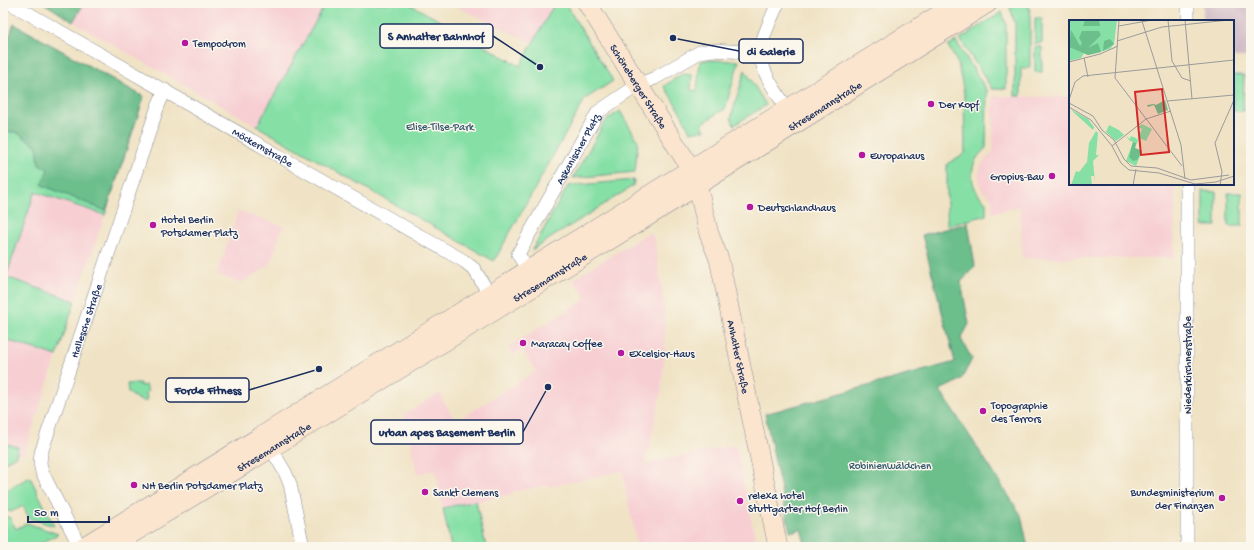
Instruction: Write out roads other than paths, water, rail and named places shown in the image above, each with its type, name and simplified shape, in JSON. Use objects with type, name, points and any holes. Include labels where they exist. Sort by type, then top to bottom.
[{"type":"main road","name":"Schöneberger Straße","points":[[587,3],[694,177]]},
{"type":"main road","name":"Stresemannstraße","points":[[911,42],[958,3]]},
{"type":"main road","name":"Stresemannstraße","points":[[110,547],[267,442],[911,42],[988,3]]},
{"type":"main road","name":"Anhalter Straße","points":[[694,177],[709,234],[719,259],[778,547]]},
{"type":"main road","name":"Stresemannstraße","points":[[83,547],[267,442]]},
{"type":"street","points":[[3,7],[5,3]]},
{"type":"street","name":"Möckernstraße","points":[[10,3],[464,261],[474,269],[494,301]]},
{"type":"street","points":[[778,3],[763,40],[761,58],[766,73],[792,116]]},
{"type":"street","points":[[1188,3],[1188,20]]},
{"type":"street","name":"Askanischer Platz","points":[[532,278],[518,254],[598,112],[638,85],[655,78],[704,50],[761,53]]},
{"type":"street","name":"Hallesche Straße","points":[[80,547],[42,472],[40,463],[41,453],[158,106],[165,90]]},
{"type":"street","name":"Niederkirchnerstraße","points":[[1187,185],[1187,547]]},
{"type":"street","points":[[267,442],[285,472],[290,484],[303,547]]},
{"type":"place","name":"di Galerie","points":[[673,38]]},
{"type":"place","name":"Tempodrom","points":[[185,43]]},
{"type":"place","name":"S Anhalter Bahnhof","points":[[540,67]]},
{"type":"place","name":"Der Kopf","points":[[931,104]]},
{"type":"place","name":"Europahaus","points":[[862,155]]},
{"type":"place","name":"Gropius-Bau","points":[[1052,176]]},
{"type":"place","name":"Deutschlandhaus","points":[[750,207]]},
{"type":"place","name":"Hotel Berlin Potsdamer Platz","points":[[153,225]]},
{"type":"place","name":"Maracay Coffee","points":[[523,343]]},
{"type":"place","name":"Excelsior-Haus","points":[[621,353]]},
{"type":"place","name":"Forde Fitness","points":[[319,369]]},
{"type":"place","name":"urban apes Basement Berlin","points":[[548,387]]},
{"type":"place","name":"Topographie des Terrors","points":[[983,411]]},
{"type":"place","name":"NH Berlin Potsdamer Platz","points":[[134,485]]},
{"type":"place","name":"Sankt Clemens","points":[[425,492]]},
{"type":"place","name":"Bundesministerium der Finanzen","points":[[1222,498]]},
{"type":"place","name":"relexa hotel Stuttgarter Hof Berlin","points":[[740,501]]},
{"type":"park label","name":"Elise-Tilse-Park","points":[[440,126]]},
{"type":"park label","name":"Robinienwäldchen","points":[[890,465]]}]
